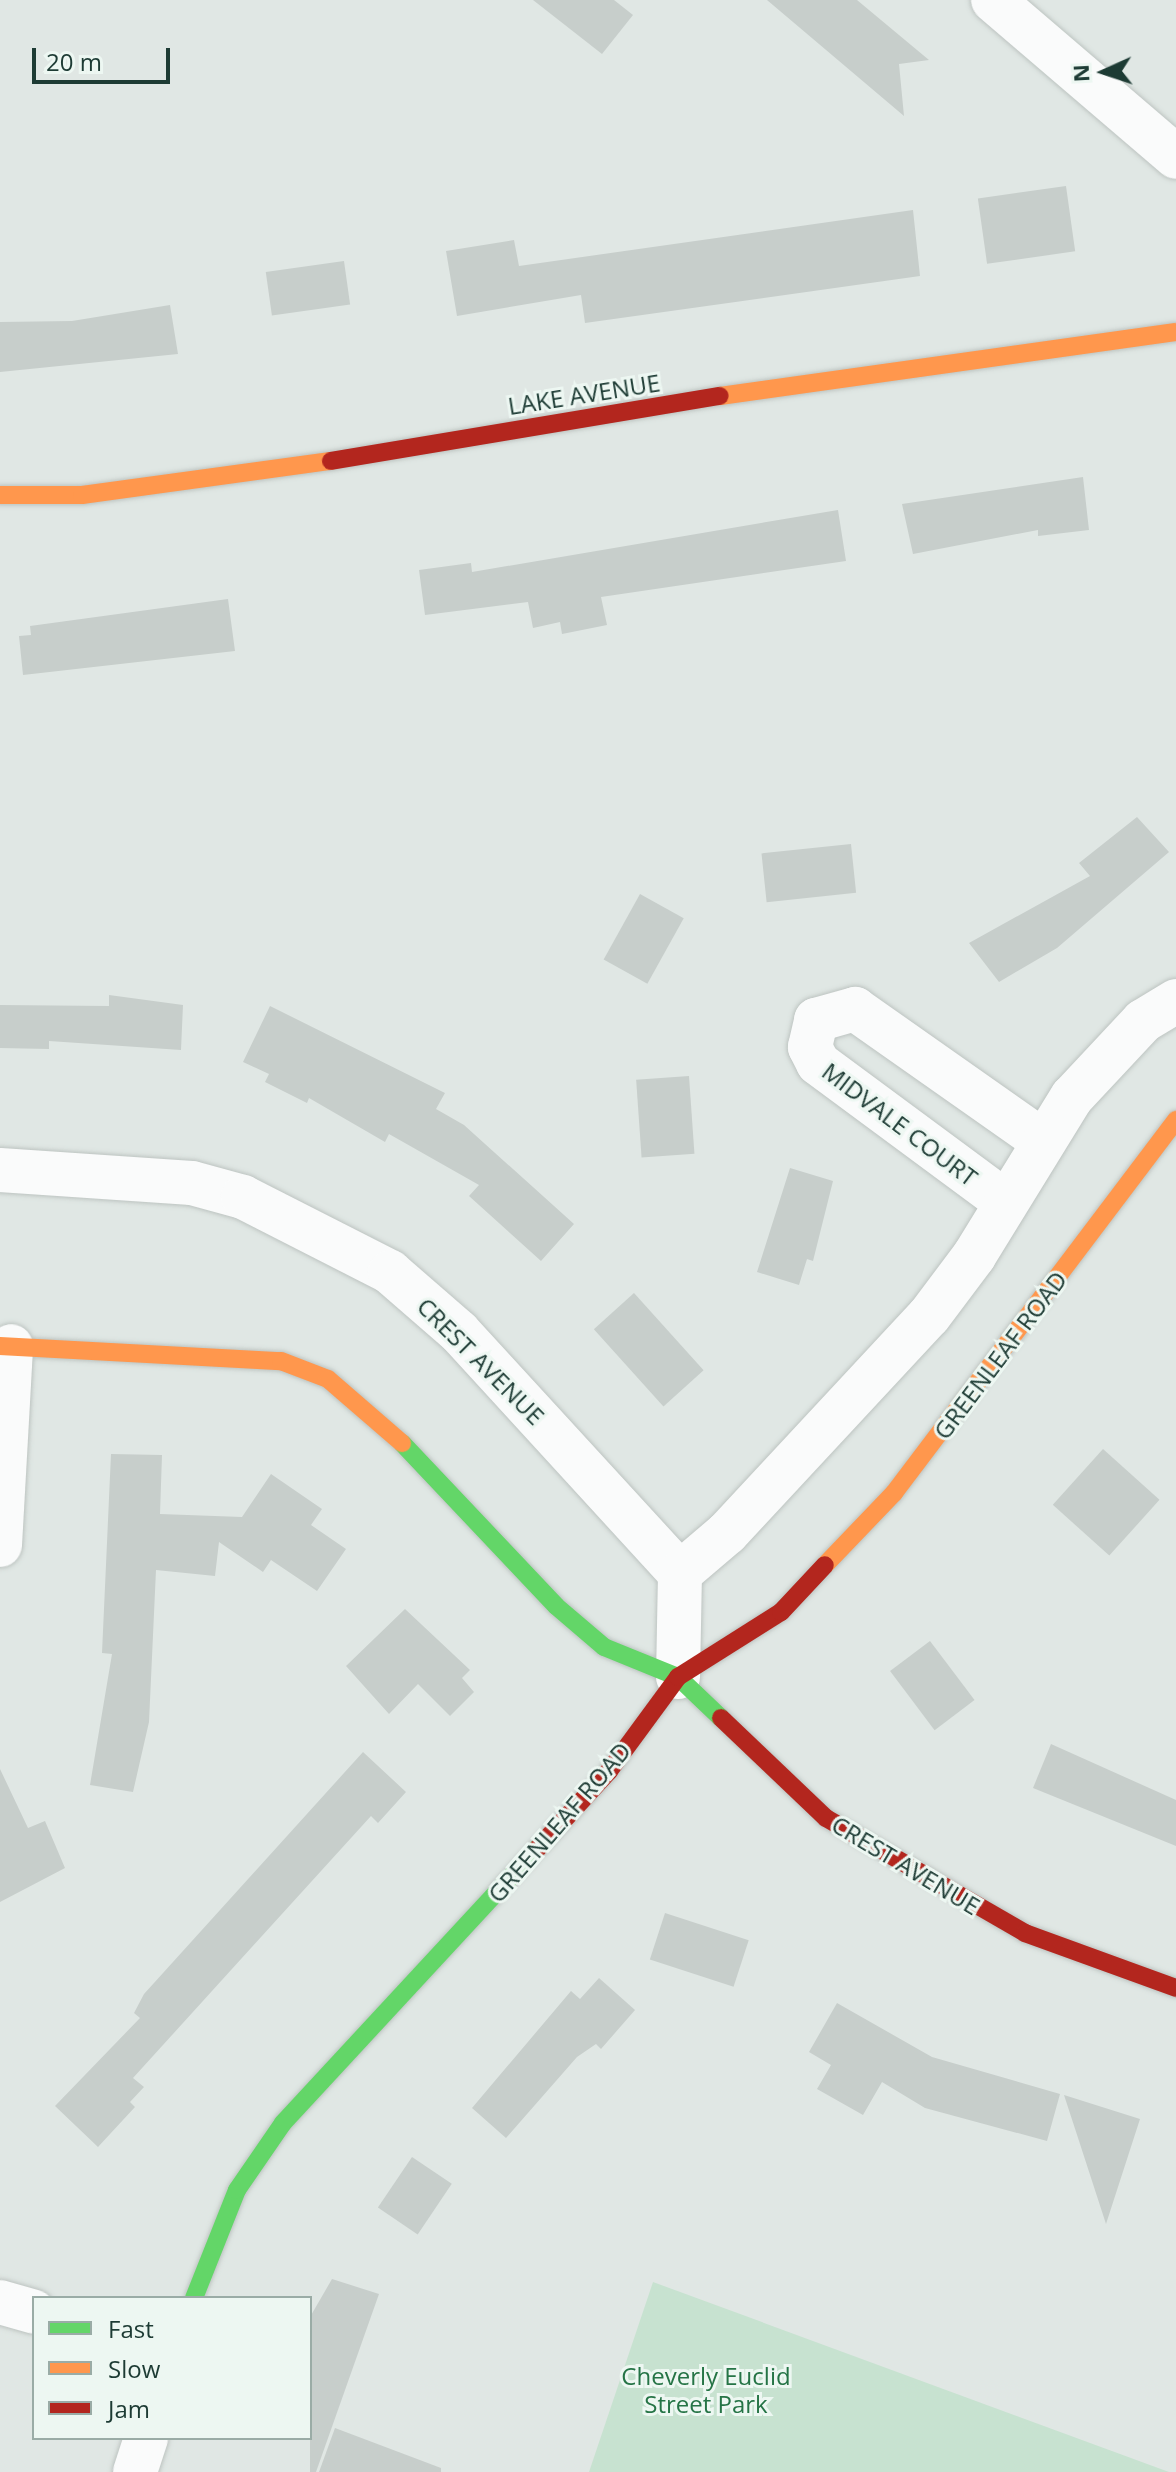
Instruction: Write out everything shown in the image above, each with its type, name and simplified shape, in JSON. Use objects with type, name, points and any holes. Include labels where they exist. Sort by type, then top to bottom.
[{"type":"street","points":[[993,0],[1176,157]]},
{"type":"street","name":"LAKE AVENUE","points":[[0,495],[77,495],[225,479],[874,370],[1176,332]]},
{"type":"street","points":[[678,1677],[680,1573],[727,1533],[885,1366],[974,1256],[1040,1139],[1102,1060],[1176,1001]]},
{"type":"street","name":"MIDVALE COURT","points":[[1003,1200],[818,1063],[810,1047],[816,1020],[855,1009],[1040,1139]]},
{"type":"street","name":"GREENLEAF ROAD","points":[[195,2296],[237,2190],[283,2123],[609,1771],[678,1677],[781,1612],[894,1493],[1176,1120]]},
{"type":"street","name":"CREST AVENUE","points":[[0,1170],[192,1183],[243,1197],[390,1272],[459,1332],[680,1573]]},
{"type":"street","points":[[0,1545],[5,1346]]},
{"type":"street","name":"CREST AVENUE","points":[[5,1346],[234,1356],[281,1361],[328,1379],[381,1421],[556,1606],[604,1647],[678,1677],[826,1818],[914,1875],[1025,1933],[1176,1988]]},
{"type":"street","points":[[0,2302],[32,2311]]},
{"type":"street","points":[[135,2472],[145,2440]]},
{"type":"green space","name":"Cheverly Euclid Street Park","points":[[653,2282],[1169,2472],[589,2472]]},
{"type":"building","points":[[533,0],[614,0],[633,15],[602,54]]},
{"type":"building","points":[[767,0],[857,0],[929,60],[899,64],[904,116]]},
{"type":"building","points":[[1066,186],[1075,251],[987,264],[978,198]]},
{"type":"building","points":[[913,210],[920,276],[585,323],[581,295],[457,316],[446,251],[514,240],[519,266]]},
{"type":"building","points":[[344,261],[350,305],[272,316],[266,272]]},
{"type":"building","points":[[170,305],[178,354],[0,372],[0,322],[72,321]]},
{"type":"building","points":[[1083,477],[1089,530],[1038,536],[1038,530],[913,554],[902,504]]},
{"type":"building","points":[[838,510],[846,561],[601,597],[607,625],[562,634],[560,622],[533,628],[528,602],[425,615],[419,570],[471,563],[472,572]]},
{"type":"building","points":[[228,599],[235,651],[23,675],[19,636],[31,635],[30,626]]},
{"type":"building","points":[[1137,817],[1169,852],[1057,948],[999,982],[969,943],[1090,876],[1079,863]]},
{"type":"building","points":[[851,844],[856,893],[767,902],[761,853]]},
{"type":"building","points":[[640,894],[684,918],[647,984],[604,960]]},
{"type":"building","points":[[109,995],[183,1005],[181,1050],[49,1041],[49,1049],[0,1048],[0,1005],[109,1006]]},
{"type":"building","points":[[270,1006],[445,1093],[436,1109],[464,1125],[574,1224],[541,1261],[469,1196],[479,1185],[389,1134],[385,1142],[309,1098],[307,1103],[265,1082],[269,1074],[243,1062]]},
{"type":"building","points":[[689,1076],[694,1154],[642,1158],[636,1080]]},
{"type":"building","points":[[790,1168],[833,1181],[813,1261],[807,1259],[799,1285],[757,1272]]},
{"type":"building","points":[[634,1293],[704,1370],[663,1406],[594,1329]]},
{"type":"building","points":[[1103,1449],[1159,1500],[1109,1556],[1053,1505]]},
{"type":"building","points":[[111,1454],[162,1455],[160,1514],[242,1517],[271,1474],[322,1509],[311,1525],[346,1549],[317,1591],[271,1560],[263,1572],[219,1542],[215,1576],[156,1570],[149,1722],[133,1792],[90,1785],[112,1654],[102,1653]]},
{"type":"building","points":[[405,1609],[470,1670],[462,1678],[474,1692],[450,1716],[418,1684],[389,1714],[346,1666]]},
{"type":"building","points":[[930,1641],[975,1700],[935,1730],[890,1671]]},
{"type":"building","points":[[1051,1744],[1176,1800],[1176,1846],[1033,1788]]},
{"type":"building","points":[[363,1752],[406,1792],[378,1823],[371,1816],[133,2078],[144,2087],[130,2102],[135,2107],[98,2147],[55,2106],[140,2018],[134,2013],[144,1994]]},
{"type":"building","points":[[0,1769],[28,1828],[45,1821],[65,1868],[0,1902]]},
{"type":"building","points":[[665,1913],[749,1940],[734,1987],[650,1960]]},
{"type":"building","points":[[599,1978],[635,2010],[601,2049],[596,2044],[577,2057],[506,2138],[472,2108],[571,1991],[580,1999]]},
{"type":"building","points":[[837,2003],[932,2057],[1060,2094],[1047,2141],[925,2108],[882,2082],[863,2115],[817,2089],[831,2065],[809,2052]]},
{"type":"building","points":[[1064,2095],[1140,2119],[1106,2224],[1080,2144]]},
{"type":"building","points":[[412,2157],[452,2184],[418,2234],[378,2208]]},
{"type":"building","points":[[332,2279],[379,2294],[316,2472],[310,2472],[312,2314]]},
{"type":"building","points":[[335,2428],[441,2468],[441,2472],[319,2472]]},
{"type":"traffic: fast","points":[[402,1443],[556,1606],[604,1647],[678,1677],[721,1718]]},
{"type":"traffic: fast","points":[[195,2296],[237,2190],[283,2123],[538,1848]]},
{"type":"traffic: slow","points":[[720,396],[1176,332]]},
{"type":"traffic: slow","points":[[0,495],[82,495],[331,461]]},
{"type":"traffic: slow","points":[[825,1565],[894,1493],[1176,1120]]},
{"type":"traffic: slow","points":[[0,1346],[281,1361],[328,1379],[402,1443]]},
{"type":"traffic: jam","points":[[331,461],[720,396]]},
{"type":"traffic: jam","points":[[538,1848],[609,1771],[678,1677],[781,1612],[825,1565]]},
{"type":"traffic: jam","points":[[721,1718],[826,1818],[1025,1933],[1176,1988]]}]
